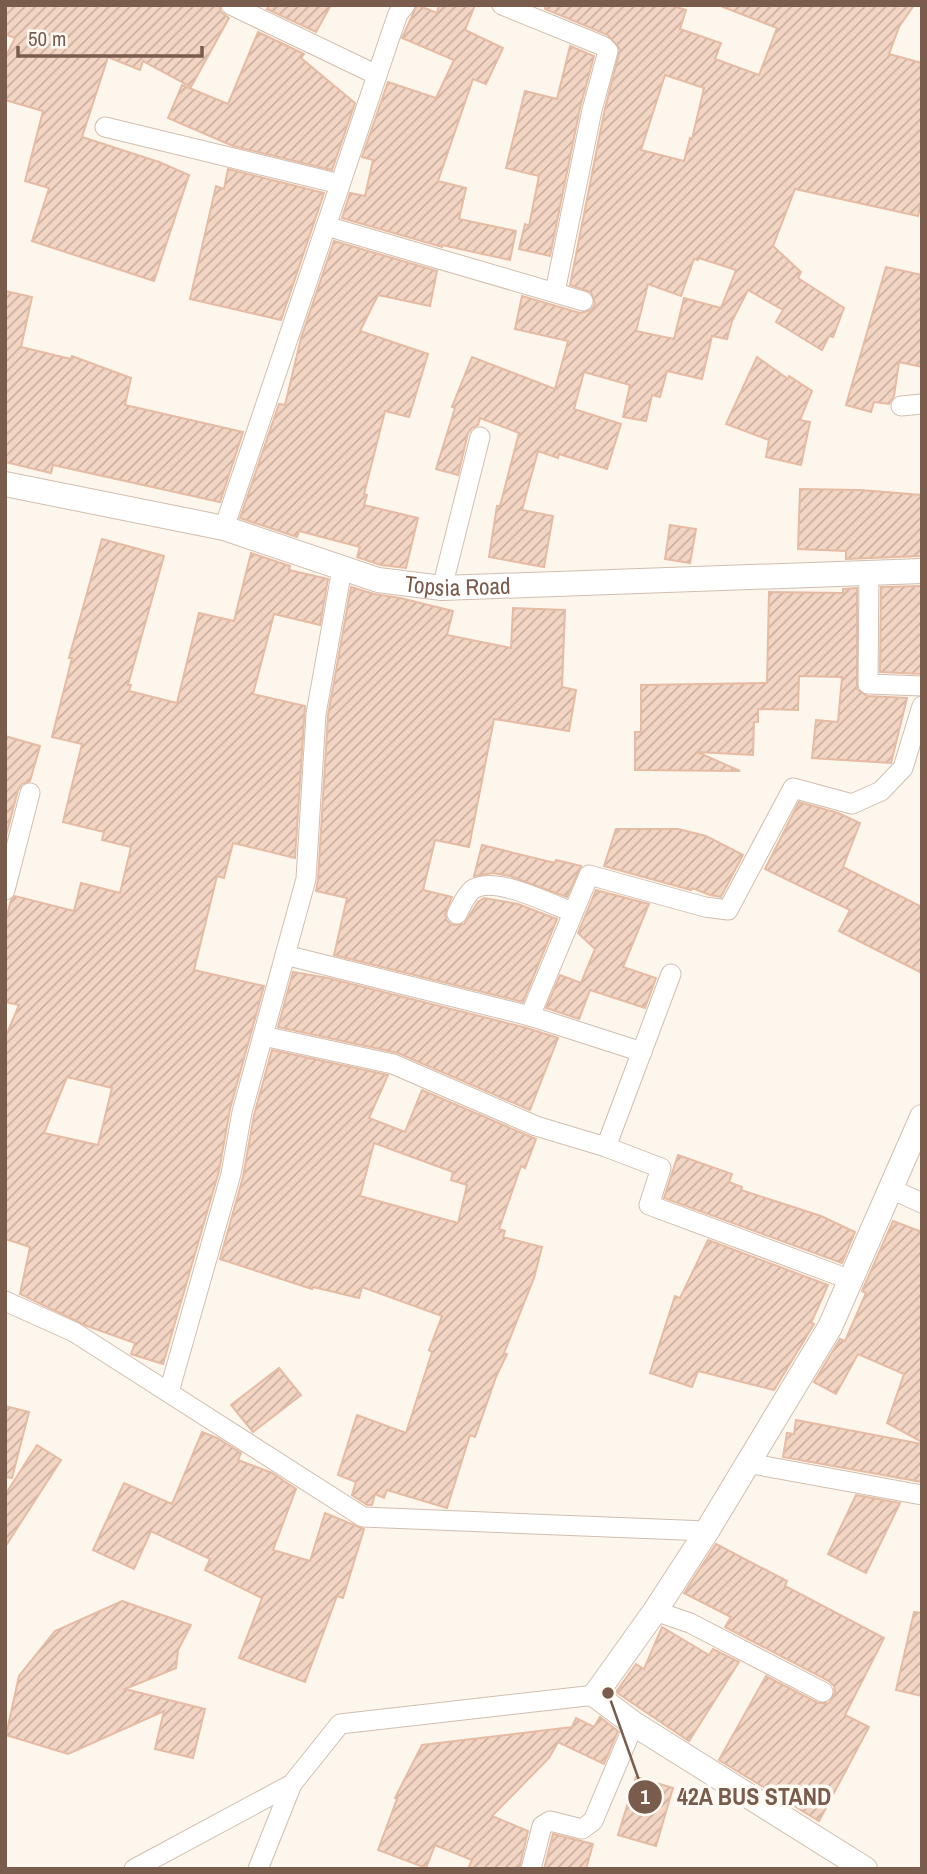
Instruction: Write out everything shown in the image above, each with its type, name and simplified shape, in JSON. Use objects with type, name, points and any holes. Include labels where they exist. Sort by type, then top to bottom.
[{"type":"street","points":[[231,5],[377,75]]},
{"type":"street","points":[[224,527],[398,14],[405,5]]},
{"type":"street","points":[[502,5],[603,46],[608,51],[592,110],[555,292]]},
{"type":"street","points":[[104,127],[340,184]]},
{"type":"street","points":[[326,226],[583,301]]},
{"type":"street","points":[[901,406],[922,404]]},
{"type":"street","points":[[442,588],[481,437]]},
{"type":"street","name":"Topsia Road","points":[[5,484],[224,527],[378,580],[442,588],[922,571]]},
{"type":"street","points":[[169,1392],[231,1174],[242,1112],[306,879],[317,714],[342,569]]},
{"type":"street","points":[[869,573],[868,684],[922,686]]},
{"type":"street","points":[[530,1016],[589,875],[705,907],[727,909],[793,788],[852,804],[881,791],[903,768],[922,706]]},
{"type":"street","points":[[5,890],[30,793]]},
{"type":"street","points":[[457,914],[471,891],[482,885],[504,887],[572,912]]},
{"type":"street","points":[[285,955],[530,1016],[642,1052]]},
{"type":"street","points":[[606,1147],[671,974]]},
{"type":"street","points":[[263,1037],[393,1064],[536,1126],[606,1147],[661,1168],[649,1205],[851,1280]]},
{"type":"street","points":[[594,1695],[655,1611],[830,1327],[922,1117]]},
{"type":"street","points":[[891,1189],[922,1203]]},
{"type":"street","points":[[5,1301],[74,1332],[363,1517],[706,1531]]},
{"type":"street","points":[[747,1464],[922,1494]]},
{"type":"street","points":[[655,1611],[690,1623],[823,1692]]},
{"type":"street","points":[[258,1869],[292,1784],[341,1724],[594,1695],[634,1724],[865,1869]]},
{"type":"street","points":[[531,1869],[542,1826],[550,1821],[582,1829],[593,1821],[634,1724]]},
{"type":"street","points":[[134,1869],[292,1784]]},
{"type":"building","points":[[5,5],[219,5],[221,12],[229,18],[191,87],[143,61],[140,70],[108,57],[82,137],[159,162],[189,175],[154,281],[32,241],[49,188],[25,181],[43,111],[5,100],[5,58],[15,38],[5,34]]},
{"type":"building","points":[[269,5],[331,5],[316,32],[267,9]]},
{"type":"building","points":[[417,5],[437,13],[439,5],[475,5],[465,30],[503,48],[486,84],[473,79],[438,181],[466,188],[459,219],[516,231],[510,260],[442,247],[342,218],[350,193],[365,196],[373,160],[362,157],[388,82],[436,98],[454,60],[402,38]]},
{"type":"building","points":[[546,5],[670,5],[686,10],[680,29],[721,43],[715,59],[759,75],[777,28],[723,5],[914,5],[899,27],[889,54],[922,63],[922,199],[918,216],[795,189],[773,246],[801,272],[798,278],[844,308],[833,337],[829,336],[822,350],[776,322],[783,310],[748,290],[732,321],[727,339],[712,336],[702,379],[667,371],[660,397],[652,395],[646,421],[623,417],[630,385],[584,372],[574,409],[621,424],[607,469],[559,454],[558,458],[538,451],[522,510],[553,516],[544,567],[489,557],[497,506],[500,506],[519,433],[480,418],[478,425],[468,433],[458,475],[436,469],[455,408],[452,407],[472,357],[555,389],[568,341],[515,329],[522,296],[580,313],[591,310],[595,304],[591,292],[570,285],[604,113],[620,49],[608,35],[545,9]],"holes":[[[665,75],[704,88],[684,161],[641,150]],[[699,258],[736,270],[721,308],[684,298],[674,339],[636,331],[648,284],[681,296],[694,259]]]},
{"type":"building","points":[[258,32],[304,54],[301,58],[355,103],[332,170],[233,146],[168,118],[182,85],[228,104]]},
{"type":"building","points":[[570,46],[594,56],[580,108],[550,256],[519,249],[525,224],[529,226],[539,176],[506,168],[525,91],[557,99]]},
{"type":"building","points":[[228,169],[324,193],[281,320],[190,299],[216,186],[224,189]]},
{"type":"building","points":[[334,241],[437,271],[430,306],[378,295],[360,331],[428,354],[409,417],[385,411],[364,494],[367,495],[364,505],[418,518],[406,568],[381,565],[357,557],[360,547],[299,531],[297,537],[240,518],[279,404],[285,405],[301,338]]},
{"type":"building","points":[[886,267],[922,275],[922,367],[899,362],[894,396],[889,404],[874,402],[871,412],[846,405]]},
{"type":"building","points":[[5,291],[32,297],[21,347],[71,359],[72,356],[131,378],[125,405],[243,432],[220,502],[53,465],[51,473],[5,462]]},
{"type":"building","points":[[757,357],[788,379],[789,376],[812,391],[800,420],[810,422],[801,465],[766,457],[769,440],[726,424]]},
{"type":"building","points":[[800,489],[922,495],[922,556],[846,559],[846,551],[798,549]]},
{"type":"building","points":[[670,525],[696,529],[690,563],[665,559]]},
{"type":"building","points":[[102,539],[164,556],[128,685],[131,685],[129,691],[177,703],[199,613],[234,621],[251,553],[290,566],[289,570],[328,579],[320,625],[274,614],[253,694],[305,706],[295,858],[233,843],[224,878],[217,876],[194,970],[264,986],[230,1109],[219,1171],[163,1364],[131,1354],[135,1343],[87,1326],[20,1294],[30,1247],[5,1239],[5,1038],[19,1005],[5,1002],[5,923],[11,900],[15,896],[74,911],[81,883],[120,893],[131,847],[102,840],[104,832],[63,822],[82,744],[52,737],[72,658],[69,658]],"holes":[[[67,1077],[112,1088],[98,1145],[44,1133]]]},
{"type":"building","points":[[922,586],[922,674],[880,672],[881,587]]},
{"type":"building","points":[[351,587],[453,611],[447,635],[511,648],[513,608],[565,610],[562,687],[576,690],[569,731],[494,719],[469,847],[435,840],[423,890],[452,897],[445,914],[452,925],[464,924],[478,902],[484,898],[518,904],[557,919],[523,1002],[334,955],[347,898],[316,891],[328,715]]},
{"type":"building","points":[[857,588],[857,689],[867,696],[907,698],[891,763],[812,758],[816,720],[838,722],[842,677],[799,676],[798,710],[758,709],[758,722],[754,722],[753,755],[697,752],[740,771],[635,770],[635,732],[641,732],[641,685],[767,683],[769,592],[843,593],[843,589]]},
{"type":"building","points":[[5,736],[40,746],[30,781],[22,784],[18,790],[5,840]]},
{"type":"building","points":[[799,802],[838,813],[860,823],[843,867],[922,907],[922,973],[839,931],[850,910],[765,869]]},
{"type":"building","points":[[616,829],[678,829],[706,836],[743,855],[721,897],[710,895],[604,866]]},
{"type":"building","points":[[482,845],[555,863],[556,860],[581,866],[567,897],[510,876],[493,873],[474,876]]},
{"type":"building","points":[[596,890],[649,904],[623,967],[656,978],[645,1008],[590,990],[579,1019],[546,1008],[560,975],[581,983],[595,949],[578,933]]},
{"type":"building","points":[[293,972],[328,978],[558,1038],[530,1110],[398,1053],[278,1027]]},
{"type":"building","points":[[272,1050],[388,1075],[369,1118],[405,1132],[422,1090],[536,1139],[525,1168],[521,1166],[499,1229],[505,1231],[503,1237],[542,1247],[534,1278],[504,1353],[507,1354],[475,1437],[470,1435],[447,1508],[387,1490],[384,1498],[375,1494],[372,1505],[367,1505],[352,1495],[356,1482],[338,1475],[357,1415],[406,1433],[432,1352],[429,1350],[442,1316],[362,1287],[359,1298],[313,1287],[312,1289],[220,1259],[243,1177],[254,1115]],"holes":[[[374,1143],[453,1172],[451,1180],[467,1185],[458,1223],[360,1196]]]},
{"type":"building","points":[[678,1155],[732,1174],[729,1182],[742,1187],[741,1190],[821,1216],[855,1232],[842,1263],[664,1198]]},
{"type":"building","points":[[893,1221],[922,1232],[922,1442],[887,1423],[904,1374],[858,1354],[836,1394],[814,1382],[840,1339],[845,1341],[866,1293],[862,1291]]},
{"type":"building","points":[[708,1240],[828,1285],[811,1323],[814,1324],[774,1390],[698,1371],[692,1387],[650,1373],[675,1296],[680,1298]]},
{"type":"building","points":[[279,1368],[301,1395],[253,1432],[231,1405]]},
{"type":"building","points":[[5,1406],[29,1412],[12,1478],[5,1477]]},
{"type":"building","points":[[796,1420],[922,1444],[922,1482],[783,1457],[787,1433],[794,1434]]},
{"type":"building","points":[[202,1432],[241,1453],[238,1460],[272,1473],[296,1489],[273,1550],[310,1561],[325,1513],[364,1529],[343,1598],[337,1596],[305,1682],[239,1658],[262,1598],[205,1570],[210,1559],[151,1531],[134,1569],[93,1550],[124,1483],[172,1504]]},
{"type":"building","points":[[37,1445],[61,1460],[5,1547],[5,1495]]},
{"type":"building","points":[[856,1495],[900,1503],[866,1573],[828,1554]]},
{"type":"building","points":[[716,1544],[787,1581],[785,1586],[884,1638],[845,1715],[869,1727],[819,1821],[719,1760],[766,1676],[818,1703],[829,1703],[835,1692],[829,1681],[725,1627],[731,1617],[684,1593]]},
{"type":"building","points":[[122,1601],[191,1625],[178,1650],[176,1668],[125,1689],[205,1709],[193,1758],[155,1749],[164,1711],[68,1754],[6,1735],[19,1676],[55,1631]]},
{"type":"building","points":[[914,1612],[922,1613],[922,1696],[896,1690]]},
{"type":"building","points":[[662,1627],[709,1655],[713,1649],[739,1662],[689,1741],[616,1692],[636,1664],[644,1669]]},
{"type":"building","points":[[600,1717],[618,1731],[604,1764],[558,1742],[549,1758],[492,1816],[528,1831],[519,1869],[468,1869],[472,1860],[435,1845],[426,1868],[378,1850],[397,1799],[395,1798],[422,1745],[572,1727],[576,1718],[594,1727]]},
{"type":"building","points":[[636,1777],[673,1788],[656,1846],[618,1835]]},
{"type":"building","points":[[553,1834],[593,1844],[586,1869],[544,1869]]},
{"type":"place","name":"42A BUS STAND","points":[[608,1693]]}]
